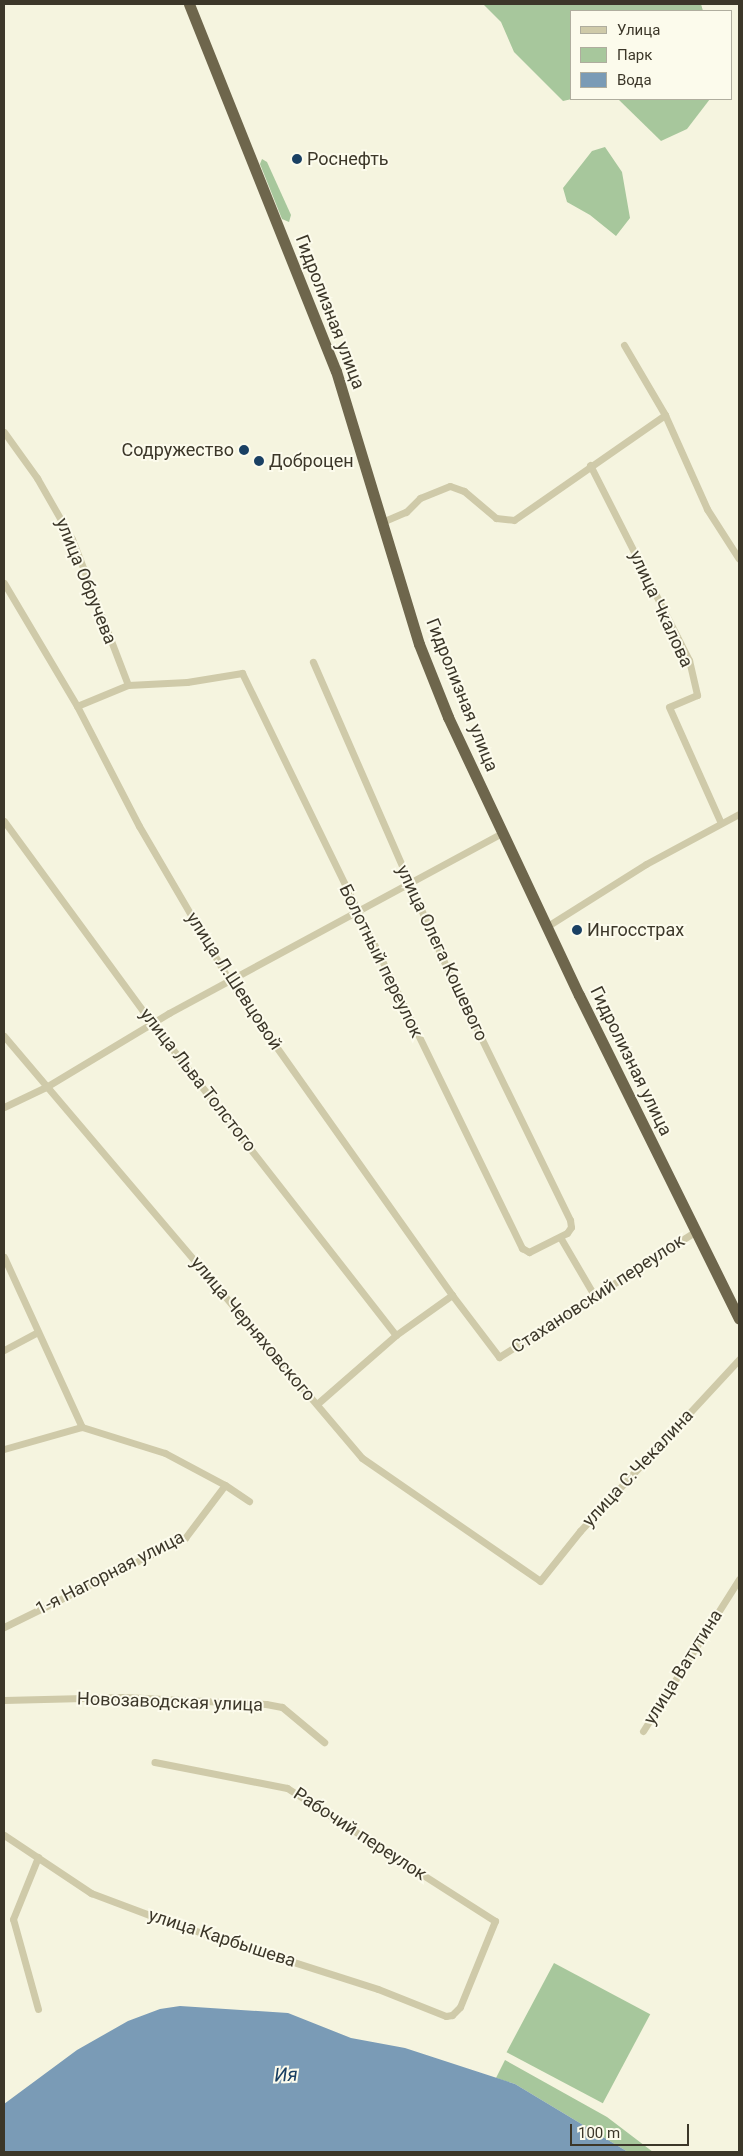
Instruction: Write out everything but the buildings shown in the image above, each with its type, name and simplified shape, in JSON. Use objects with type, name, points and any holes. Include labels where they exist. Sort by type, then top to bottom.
[{"type":"highway","name":"Гидролизная улица","points":[[189,4],[336,371],[424,658],[546,927],[739,1318]]},
{"type":"street","points":[[624,345],[665,415],[708,509],[739,559]]},
{"type":"street","points":[[382,522],[406,512],[420,498],[450,486],[464,491],[496,518],[514,520],[548,498],[590,465],[665,415]]},
{"type":"street","name":"улица Обручева","points":[[4,432],[37,478],[72,539],[128,685]]},
{"type":"street","name":"улица Чкалова","points":[[590,465],[689,660],[697,695],[669,708],[720,823]]},
{"type":"street","name":"улица Л.Шевцовой","points":[[4,583],[77,706],[139,826],[229,980],[452,1295],[499,1357]]},
{"type":"street","name":"улица Олега Кошевого","points":[[312,662],[408,882],[570,1220],[570,1230],[560,1236]]},
{"type":"street","name":"Болотный переулок","points":[[128,685],[187,682],[242,673],[522,1248],[529,1252],[560,1236]]},
{"type":"street","points":[[77,706],[128,685]]},
{"type":"street","points":[[546,927],[646,864],[739,814]]},
{"type":"street","name":"улица Льва Толстого","points":[[4,821],[152,1023],[396,1335]]},
{"type":"street","points":[[4,1107],[46,1086],[229,980],[502,833]]},
{"type":"street","name":"улица Черняховского","points":[[4,1036],[362,1458],[540,1581]]},
{"type":"street","name":"Стахановский переулок","points":[[499,1357],[696,1231]]},
{"type":"street","points":[[560,1236],[595,1297]]},
{"type":"street","points":[[4,1257],[82,1427]]},
{"type":"street","points":[[317,1404],[396,1335],[452,1295]]},
{"type":"street","points":[[4,1350],[38,1332]]},
{"type":"street","name":"улица С.Чекалина","points":[[540,1581],[586,1524],[739,1359]]},
{"type":"street","points":[[4,1449],[82,1427],[165,1453],[225,1485],[249,1501]]},
{"type":"street","name":"1-я Нагорная улица","points":[[4,1627],[185,1538],[225,1485]]},
{"type":"street","name":"улица Ватутина","points":[[643,1731],[739,1578]]},
{"type":"street","name":"Новозаводская улица","points":[[4,1700],[124,1697],[266,1704],[282,1707],[324,1742]]},
{"type":"street","name":"Рабочий переулок","points":[[155,1762],[287,1788],[495,1921],[460,2007],[452,2015]]},
{"type":"street","name":"улица Карбышева","points":[[4,1835],[91,1893],[168,1922],[378,1989],[446,2016],[452,2015]]},
{"type":"street","points":[[38,1857],[13,1919],[38,2010]]},
{"type":"green space","points":[[483,4],[701,4],[703,10],[570,10],[570,99],[563,101],[514,52],[501,22]]},
{"type":"green space","points":[[619,100],[709,100],[687,129],[661,141]]},
{"type":"green space","points":[[605,147],[622,172],[630,218],[616,236],[590,215],[567,202],[563,188],[592,151]]},
{"type":"green space","points":[[262,159],[267,162],[291,215],[289,222],[282,219],[260,164]]},
{"type":"green space","points":[[554,1963],[650,2014],[603,2103],[507,2052]]},
{"type":"green space","points":[[505,2060],[607,2117],[653,2152],[628,2152],[515,2084],[496,2078]]},
{"type":"water","name":"Ия","points":[[180,2006],[288,2013],[351,2038],[405,2048],[515,2084],[628,2152],[4,2152],[4,2104],[77,2050],[128,2021],[160,2009]]},
{"type":"place","name":"Роснефть","points":[[297,159]]},
{"type":"place","name":"Содружество","points":[[244,450]]},
{"type":"place","name":"Доброцен","points":[[259,461]]},
{"type":"place","name":"Ингосстрах","points":[[577,930]]}]
